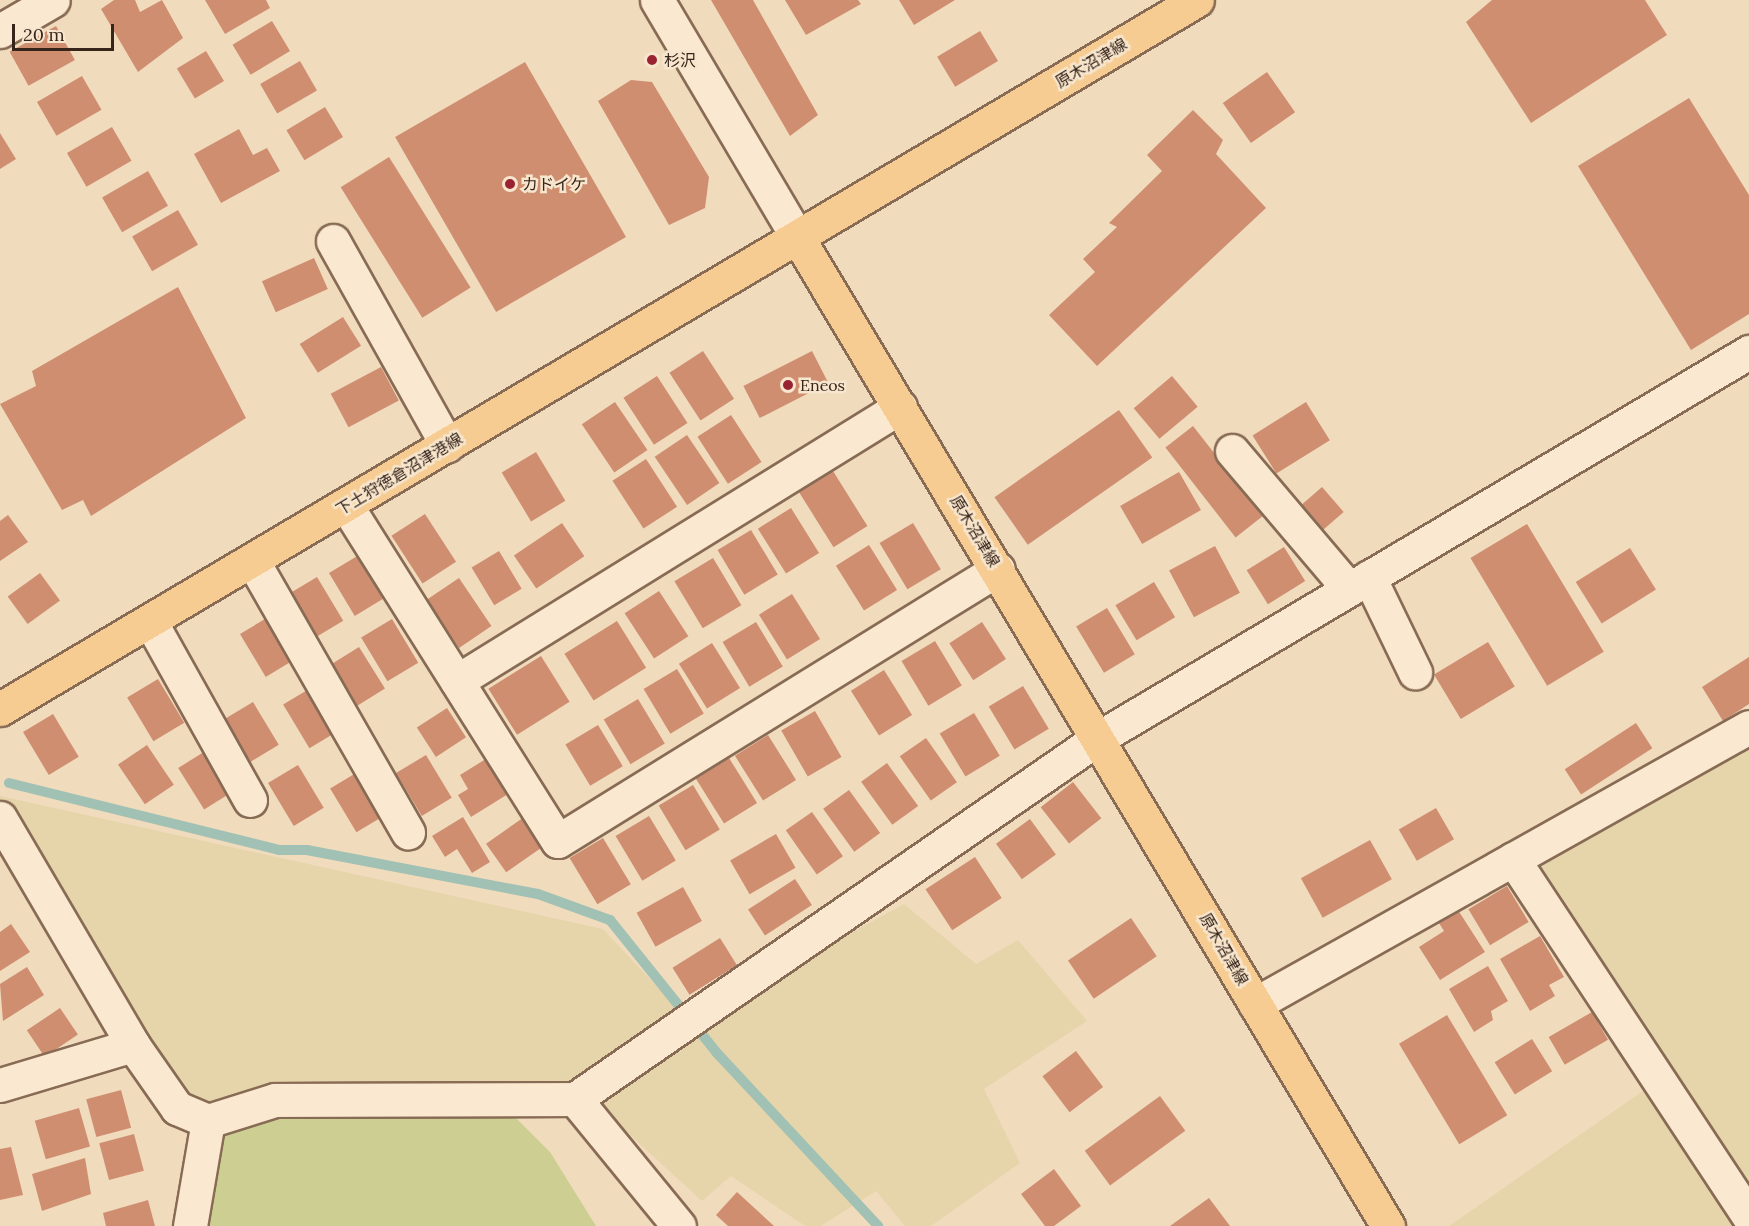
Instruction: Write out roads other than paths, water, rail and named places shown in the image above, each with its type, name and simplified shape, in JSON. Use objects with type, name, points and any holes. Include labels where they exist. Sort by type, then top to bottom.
[{"type":"main road","name":"原木沼津線","points":[[1197,0],[798,238],[1100,737],[1255,1004],[1388,1226]]},
{"type":"main road","name":"下土狩徳倉沼津港線","points":[[0,709],[798,238]]},
{"type":"street","points":[[0,31],[52,0]]},
{"type":"street","points":[[657,0],[798,238]]},
{"type":"street","points":[[333,241],[447,445]]},
{"type":"street","points":[[0,818],[133,1045],[177,1108],[208,1121],[275,1100],[575,1099],[1100,737],[1749,352]]},
{"type":"street","points":[[457,681],[900,407]]},
{"type":"street","points":[[1232,451],[1359,583],[1415,672]]},
{"type":"street","points":[[346,505],[558,841],[998,568]]},
{"type":"street","points":[[252,561],[408,832]]},
{"type":"street","points":[[150,621],[250,800]]},
{"type":"street","points":[[1255,1004],[1749,727]]},
{"type":"street","points":[[1513,860],[1749,1217]]},
{"type":"street","points":[[0,1085],[133,1045]]},
{"type":"street","points":[[575,1099],[679,1226]]},
{"type":"street","points":[[190,1226],[208,1121]]},
{"type":"waterway","points":[[9,783],[279,850],[307,850],[538,894],[610,920],[716,1052],[878,1226]]},
{"type":"place","name":"杉沢","points":[[652,60]]},
{"type":"place","name":"カドイケ","points":[[510,184]]},
{"type":"place","name":"Eneos","points":[[788,385]]}]
